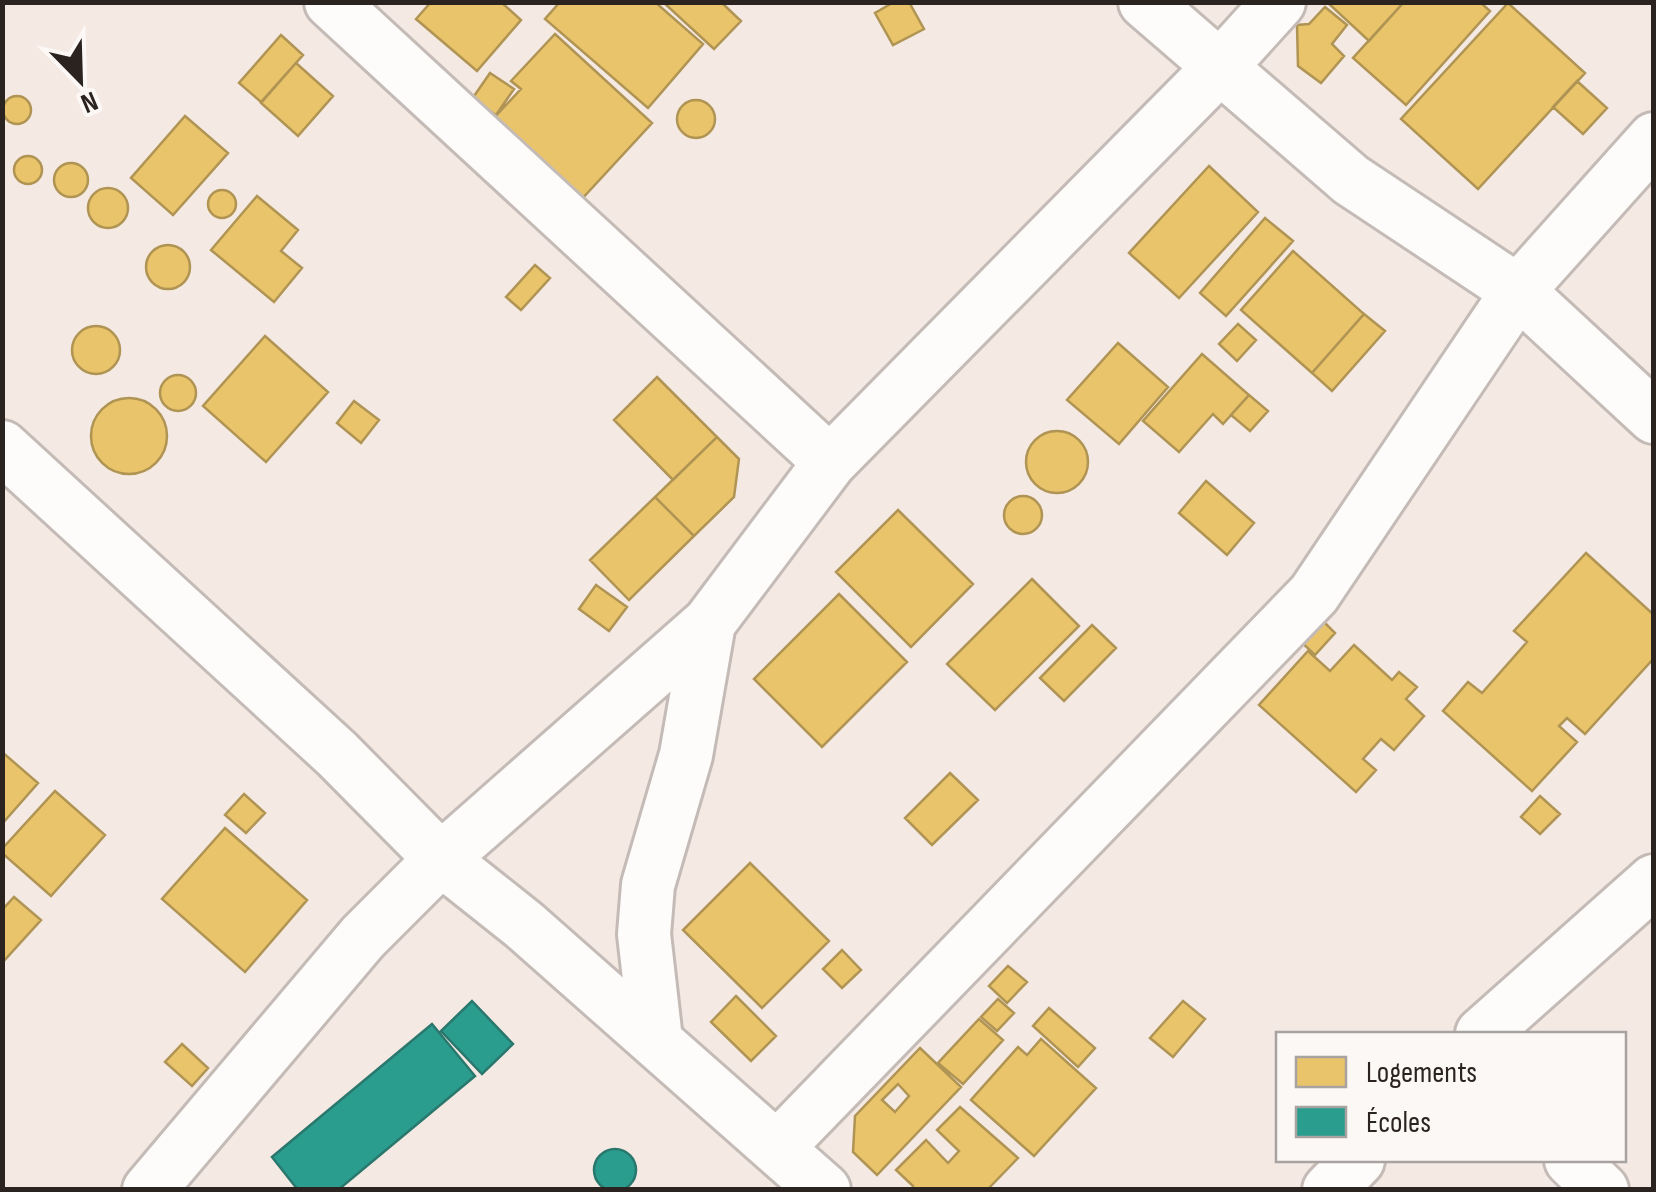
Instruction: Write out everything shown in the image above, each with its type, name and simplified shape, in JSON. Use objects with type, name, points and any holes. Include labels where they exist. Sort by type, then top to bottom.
[{"type":"street","points":[[330,2],[830,462]]},
{"type":"street","points":[[1145,2],[1351,180],[1518,291],[1654,417]]},
{"type":"street","points":[[149,1190],[363,937],[442,859],[710,622],[830,462],[1221,66],[1279,2]]},
{"type":"street","points":[[778,1147],[1314,594],[1518,291],[1654,139]]},
{"type":"street","points":[[2,447],[337,754],[442,859],[524,924],[824,1190]]},
{"type":"street","points":[[656,1040],[644,934],[648,885],[686,754],[710,622]]},
{"type":"street","points":[[1484,1032],[1654,881]]},
{"type":"street","points":[[1329,1190],[1356,1162]]},
{"type":"street","points":[[1573,1162],[1602,1190]]},
{"type":"building: Logements","points":[[431,2],[501,2],[521,20],[477,71],[416,19]]},
{"type":"building: Logements","points":[[560,2],[655,2],[703,44],[648,108],[545,19]]},
{"type":"building: Logements","points":[[663,2],[721,2],[741,21],[714,49]]},
{"type":"building: Logements","points":[[894,2],[909,2],[924,29],[893,45],[875,13]]},
{"type":"building: Logements","points":[[1327,2],[1404,2],[1369,41]]},
{"type":"building: Logements","points":[[1404,2],[1480,2],[1490,11],[1406,105],[1353,58]]},
{"type":"building: Logements","points":[[1508,3],[1585,73],[1478,189],[1401,119]]},
{"type":"building: Logements","points":[[1325,7],[1347,25],[1332,44],[1344,56],[1321,83],[1298,66],[1297,25],[1309,24]]},
{"type":"building: Logements","points":[[555,34],[652,123],[580,201],[492,120],[521,89],[511,81]]},
{"type":"building: Logements","points":[[281,35],[303,55],[261,102],[239,83]]},
{"type":"building: Logements","points":[[296,63],[333,96],[298,136],[261,103]]},
{"type":"building: Logements","points":[[490,73],[514,89],[496,115],[472,99]]},
{"type":"building: Logements","points":[[1577,81],[1607,108],[1583,134],[1553,107]]},
{"type":"building: Logements","points":[[17,96],[27,100],[31,110],[27,120],[17,124],[7,120],[3,110],[7,100]]},
{"type":"building: Logements","points":[[696,100],[709,106],[715,119],[709,132],[696,138],[683,132],[677,119],[683,106]]},
{"type":"building: Logements","points":[[185,116],[228,153],[173,215],[131,178]]},
{"type":"building: Logements","points":[[28,156],[38,160],[42,170],[38,180],[28,184],[18,180],[14,170],[18,160]]},
{"type":"building: Logements","points":[[71,163],[83,168],[88,180],[83,192],[71,197],[59,192],[54,180],[59,168]]},
{"type":"building: Logements","points":[[1209,166],[1258,212],[1179,298],[1129,253]]},
{"type":"building: Logements","points":[[108,188],[122,194],[128,208],[122,222],[108,228],[94,222],[88,208],[94,194]]},
{"type":"building: Logements","points":[[222,190],[232,194],[236,204],[232,214],[222,218],[212,214],[208,204],[212,194]]},
{"type":"building: Logements","points":[[257,196],[298,230],[281,251],[302,268],[274,302],[211,250]]},
{"type":"building: Logements","points":[[1265,218],[1293,241],[1226,316],[1200,293]]},
{"type":"building: Logements","points":[[168,245],[183,252],[190,267],[183,282],[168,289],[153,282],[146,267],[153,252]]},
{"type":"building: Logements","points":[[1293,251],[1364,314],[1312,373],[1241,310]]},
{"type":"building: Logements","points":[[535,265],[550,278],[521,310],[506,297]]},
{"type":"building: Logements","points":[[1364,314],[1385,331],[1332,391],[1312,373]]},
{"type":"building: Logements","points":[[1238,324],[1256,340],[1237,361],[1219,344]]},
{"type":"building: Logements","points":[[96,326],[113,333],[120,350],[113,367],[96,374],[79,367],[72,350],[79,333]]},
{"type":"building: Logements","points":[[265,336],[328,392],[266,462],[203,406]]},
{"type":"building: Logements","points":[[1118,343],[1168,387],[1119,444],[1067,400]]},
{"type":"building: Logements","points":[[1202,354],[1249,395],[1223,424],[1213,414],[1179,452],[1143,421]]},
{"type":"building: Logements","points":[[178,375],[191,380],[196,393],[191,406],[178,411],[165,406],[160,393],[165,380]]},
{"type":"building: Logements","points":[[657,377],[717,437],[673,480],[614,420]]},
{"type":"building: Logements","points":[[1249,395],[1268,411],[1250,431],[1231,415]]},
{"type":"building: Logements","points":[[129,398],[156,409],[167,436],[156,463],[129,474],[102,463],[91,436],[102,409]]},
{"type":"building: Logements","points":[[354,401],[379,420],[361,443],[337,423]]},
{"type":"building: Logements","points":[[1057,431],[1079,440],[1088,462],[1079,484],[1057,493],[1035,484],[1026,462],[1035,440]]},
{"type":"building: Logements","points":[[717,437],[739,459],[734,497],[694,536],[655,497]]},
{"type":"building: Logements","points":[[1206,481],[1254,523],[1227,555],[1179,513]]},
{"type":"building: Logements","points":[[1023,496],[1036,502],[1042,515],[1036,528],[1023,534],[1010,528],[1004,515],[1010,502]]},
{"type":"building: Logements","points":[[655,497],[694,536],[629,600],[590,560]]},
{"type":"building: Logements","points":[[898,510],[973,584],[911,647],[836,572]]},
{"type":"building: Logements","points":[[1586,553],[1654,615],[1654,658],[1585,734],[1567,718],[1559,726],[1577,742],[1532,791],[1443,711],[1468,682],[1482,693],[1527,642],[1514,631]]},
{"type":"building: Logements","points":[[1032,579],[1079,626],[995,710],[947,664]]},
{"type":"building: Logements","points":[[596,585],[627,607],[609,631],[579,609]]},
{"type":"building: Logements","points":[[839,594],[907,662],[822,747],[754,679]]},
{"type":"building: Logements","points":[[1320,618],[1335,633],[1315,655],[1300,641]]},
{"type":"building: Logements","points":[[1092,625],[1116,648],[1064,701],[1040,678]]},
{"type":"building: Logements","points":[[1354,645],[1392,680],[1399,672],[1417,687],[1406,699],[1424,716],[1394,750],[1381,739],[1363,759],[1376,770],[1356,792],[1259,705],[1308,651],[1330,671]]},
{"type":"building: Logements","points":[[2,752],[38,783],[2,824]]},
{"type":"building: Logements","points":[[950,773],[978,800],[932,845],[905,818]]},
{"type":"building: Logements","points":[[55,791],[105,835],[51,896],[2,849]]},
{"type":"building: Logements","points":[[244,794],[265,813],[246,833],[225,815]]},
{"type":"building: Logements","points":[[1540,796],[1560,814],[1540,834],[1521,817]]},
{"type":"building: Logements","points":[[225,828],[307,900],[245,972],[162,899]]},
{"type":"building: Logements","points":[[750,863],[829,941],[762,1008],[683,930]]},
{"type":"building: Logements","points":[[14,897],[41,920],[2,963],[2,910]]},
{"type":"building: Logements","points":[[842,950],[861,970],[842,988],[823,969]]},
{"type":"building: Logements","points":[[1008,966],[1027,982],[1007,1003],[989,986]]},
{"type":"building: Logements","points":[[736,996],[776,1036],[751,1061],[711,1022]]},
{"type":"building: Logements","points":[[998,999],[1014,1013],[997,1031],[981,1017]]},
{"type":"building: Logements","points":[[1183,1001],[1205,1019],[1173,1057],[1150,1038]]},
{"type":"building: Logements","points":[[1049,1008],[1095,1048],[1078,1067],[1033,1026]]},
{"type":"building: Logements","points":[[979,1019],[1003,1040],[963,1084],[938,1063]]},
{"type":"building: Logements","points":[[1041,1039],[1096,1088],[1034,1156],[971,1100],[1018,1047],[1027,1055]]},
{"type":"building: Logements","points":[[182,1044],[208,1068],[192,1086],[165,1062]]},
{"type":"building: Logements","points":[[920,1048],[961,1087],[877,1175],[853,1152],[855,1116]],"holes":[[[898,1084],[909,1096],[895,1112],[882,1100]]]},
{"type":"building: Logements","points":[[960,1107],[1018,1158],[987,1190],[910,1190],[913,1186],[896,1170],[926,1140],[948,1163],[959,1151],[937,1130]]},
{"type":"building: Écoles","points":[[472,1001],[513,1044],[482,1074],[441,1031]]},
{"type":"building: Écoles","points":[[432,1024],[475,1076],[338,1190],[298,1190],[272,1157]]},
{"type":"building: Écoles","points":[[615,1149],[630,1155],[636,1170],[630,1185],[615,1191],[600,1185],[594,1170],[600,1155]]}]
